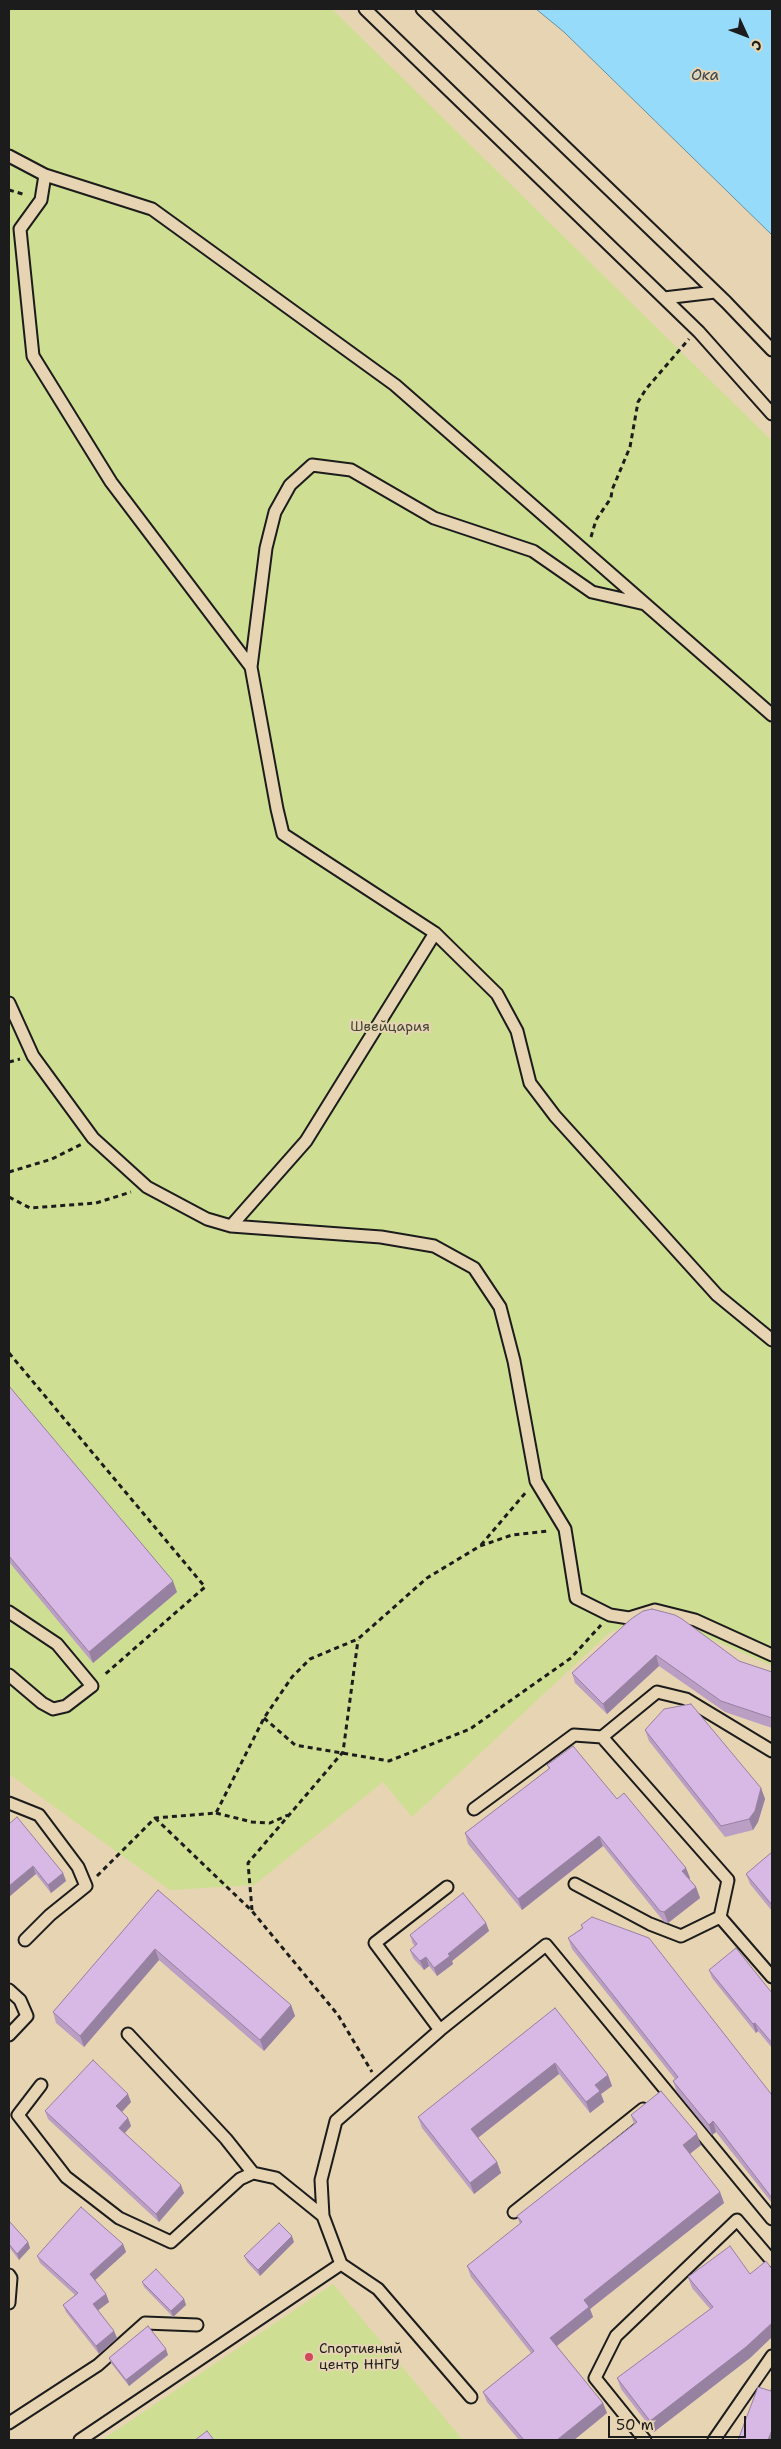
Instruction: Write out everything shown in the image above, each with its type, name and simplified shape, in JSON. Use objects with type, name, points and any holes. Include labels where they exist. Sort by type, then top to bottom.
[{"type":"lane","points":[[366,9],[696,329],[772,414]]},
{"type":"lane","points":[[422,9],[715,292],[772,350]]},
{"type":"lane","points":[[9,156],[46,175],[152,209],[395,385],[772,715]]},
{"type":"lane","points":[[46,175],[41,200],[20,229],[33,356],[111,482],[251,668]]},
{"type":"lane","points":[[664,298],[715,292]]},
{"type":"lane","points":[[645,604],[592,592],[533,551],[434,518],[351,470],[312,465],[290,485],[275,512],[266,548],[251,668],[277,810],[284,834],[435,933],[497,994],[517,1031],[530,1083],[555,1116],[717,1295],[772,1340]]},
{"type":"lane","points":[[231,1226],[306,1141],[435,933]]},
{"type":"lane","points":[[9,1003],[34,1056],[93,1138],[147,1187],[207,1219],[231,1226],[381,1236],[434,1246],[474,1268],[500,1307],[514,1361],[536,1481],[565,1529],[576,1598],[610,1615],[629,1618],[655,1610],[695,1620],[772,1655]]},
{"type":"lane","points":[[9,1612],[57,1644],[92,1686],[66,1706],[53,1709],[42,1703],[9,1675]]},
{"type":"lane","points":[[474,1809],[574,1735],[602,1737],[657,1692],[686,1699],[772,1751]]},
{"type":"lane","points":[[602,1737],[728,1880],[720,1917]]},
{"type":"lane","points":[[9,1803],[39,1815],[78,1867],[86,1886],[25,1940]]},
{"type":"lane","points":[[575,1884],[650,1924],[681,1936],[720,1917]]},
{"type":"lane","points":[[440,2030],[376,1943],[447,1887]]},
{"type":"lane","points":[[720,1917],[772,1977]]},
{"type":"lane","points":[[471,2397],[378,2289],[341,2264],[323,2216],[321,2180],[336,2121],[440,2030],[546,1945],[659,2097],[772,2219]]},
{"type":"lane","points":[[9,1990],[20,2000],[27,2016],[9,2035]]},
{"type":"lane","points":[[128,2034],[226,2139],[253,2172],[276,2178],[323,2216]]},
{"type":"lane","points":[[40,2085],[18,2115],[66,2177],[119,2218],[172,2242],[240,2179],[253,2172]]},
{"type":"lane","points":[[514,2212],[659,2097]]},
{"type":"lane","points":[[645,2440],[595,2378],[616,2336],[737,2220],[772,2261]]},
{"type":"lane","points":[[80,2440],[341,2264]]},
{"type":"lane","points":[[9,2275],[11,2278],[9,2303]]},
{"type":"lane","points":[[9,2423],[98,2365],[145,2323],[197,2325]]},
{"type":"lane","points":[[714,2440],[772,2356]]},
{"type":"path","points":[[587,552],[592,529],[611,498],[612,490],[630,447],[638,402],[646,389],[676,356],[696,329]]},
{"type":"path","points":[[9,1172],[52,1159],[93,1138]]},
{"type":"path","points":[[9,1197],[30,1208],[96,1203],[147,1187]]},
{"type":"path","points":[[9,1353],[206,1587],[92,1686]]},
{"type":"path","points":[[480,1546],[536,1481]]},
{"type":"path","points":[[216,1813],[264,1718],[292,1677],[310,1659],[358,1639],[427,1578],[480,1546],[512,1535],[565,1529]]},
{"type":"path","points":[[264,1718],[295,1745],[389,1761],[470,1729],[571,1658],[610,1615]]},
{"type":"path","points":[[252,1911],[248,1863],[343,1752],[358,1639]]},
{"type":"path","points":[[86,1886],[155,1818],[216,1813],[252,1822],[270,1823],[291,1814]]},
{"type":"path","points":[[155,1818],[252,1911],[338,2015],[379,2083]]},
{"type":"green space","name":"Швейцария","points":[[9,9],[332,9],[772,441],[772,1666],[655,1614],[609,1633],[412,1817],[383,1782],[254,1885],[170,1890],[9,1774]]},
{"type":"green space","name":"Спортивный центр ННГУ","points":[[333,2284],[463,2440],[102,2440]]},
{"type":"water","name":"Ока","points":[[536,9],[772,9],[772,235],[564,32]]},
{"type":"building","points":[[9,1386],[173,1581],[89,1652],[9,1556]]},
{"type":"building","points":[[652,1609],[675,1615],[682,1619],[739,1661],[772,1672],[772,1718],[721,1701],[656,1655],[603,1704],[572,1673],[631,1619],[643,1611]]},
{"type":"building","points":[[691,1704],[761,1788],[755,1811],[749,1819],[721,1826],[645,1730],[664,1709]]},
{"type":"building","points":[[573,1746],[617,1799],[624,1793],[686,1868],[682,1871],[696,1887],[664,1912],[660,1911],[599,1836],[518,1899],[465,1833],[550,1768],[547,1765]]},
{"type":"building","points":[[17,1817],[63,1873],[48,1885],[33,1866],[9,1886],[9,1824]]},
{"type":"building","points":[[772,1852],[772,1905],[746,1874]]},
{"type":"building","points":[[158,1890],[291,2005],[260,2040],[155,1949],[80,2036],[53,2012]]},
{"type":"building","points":[[463,1893],[486,1923],[434,1968],[426,1957],[420,1961],[410,1950],[417,1944],[410,1935]]},
{"type":"building","points":[[592,1917],[649,1938],[772,2095],[772,2198],[713,2121],[709,2125],[673,2081],[678,2077],[568,1938],[583,1928],[581,1925]]},
{"type":"building","points":[[736,1948],[772,1993],[772,2043],[755,2023],[753,2024],[709,1970]]},
{"type":"building","points":[[555,2008],[608,2075],[595,2085],[600,2091],[586,2102],[555,2063],[471,2129],[497,2162],[470,2183],[418,2117]]},
{"type":"building","points":[[93,2060],[128,2094],[116,2106],[128,2118],[119,2128],[181,2185],[156,2214],[45,2111]]},
{"type":"building","points":[[661,2091],[697,2134],[683,2145],[720,2192],[584,2300],[589,2307],[550,2338],[603,2403],[557,2440],[524,2440],[483,2392],[534,2351],[467,2266],[522,2222],[517,2216],[637,2122],[631,2115]]},
{"type":"building","points":[[81,2207],[123,2244],[90,2274],[106,2294],[93,2304],[114,2331],[96,2346],[63,2305],[78,2293],[37,2256]]},
{"type":"building","points":[[9,2221],[28,2242],[17,2254],[9,2244]]},
{"type":"building","points":[[279,2223],[292,2236],[258,2270],[244,2256]]},
{"type":"building","points":[[730,2246],[750,2274],[766,2261],[772,2269],[772,2323],[746,2347],[650,2421],[617,2378],[713,2307],[688,2277]]},
{"type":"building","points":[[156,2269],[184,2299],[171,2311],[142,2282]]},
{"type":"building","points":[[148,2326],[166,2349],[126,2380],[109,2358]]},
{"type":"building","points":[[772,2384],[772,2430],[768,2440],[738,2440],[758,2387],[771,2391]]},
{"type":"building","points":[[207,2431],[214,2440],[195,2440]]},
{"type":"place","name":"Спортивный центр ННГУ","points":[[309,2357]]}]
